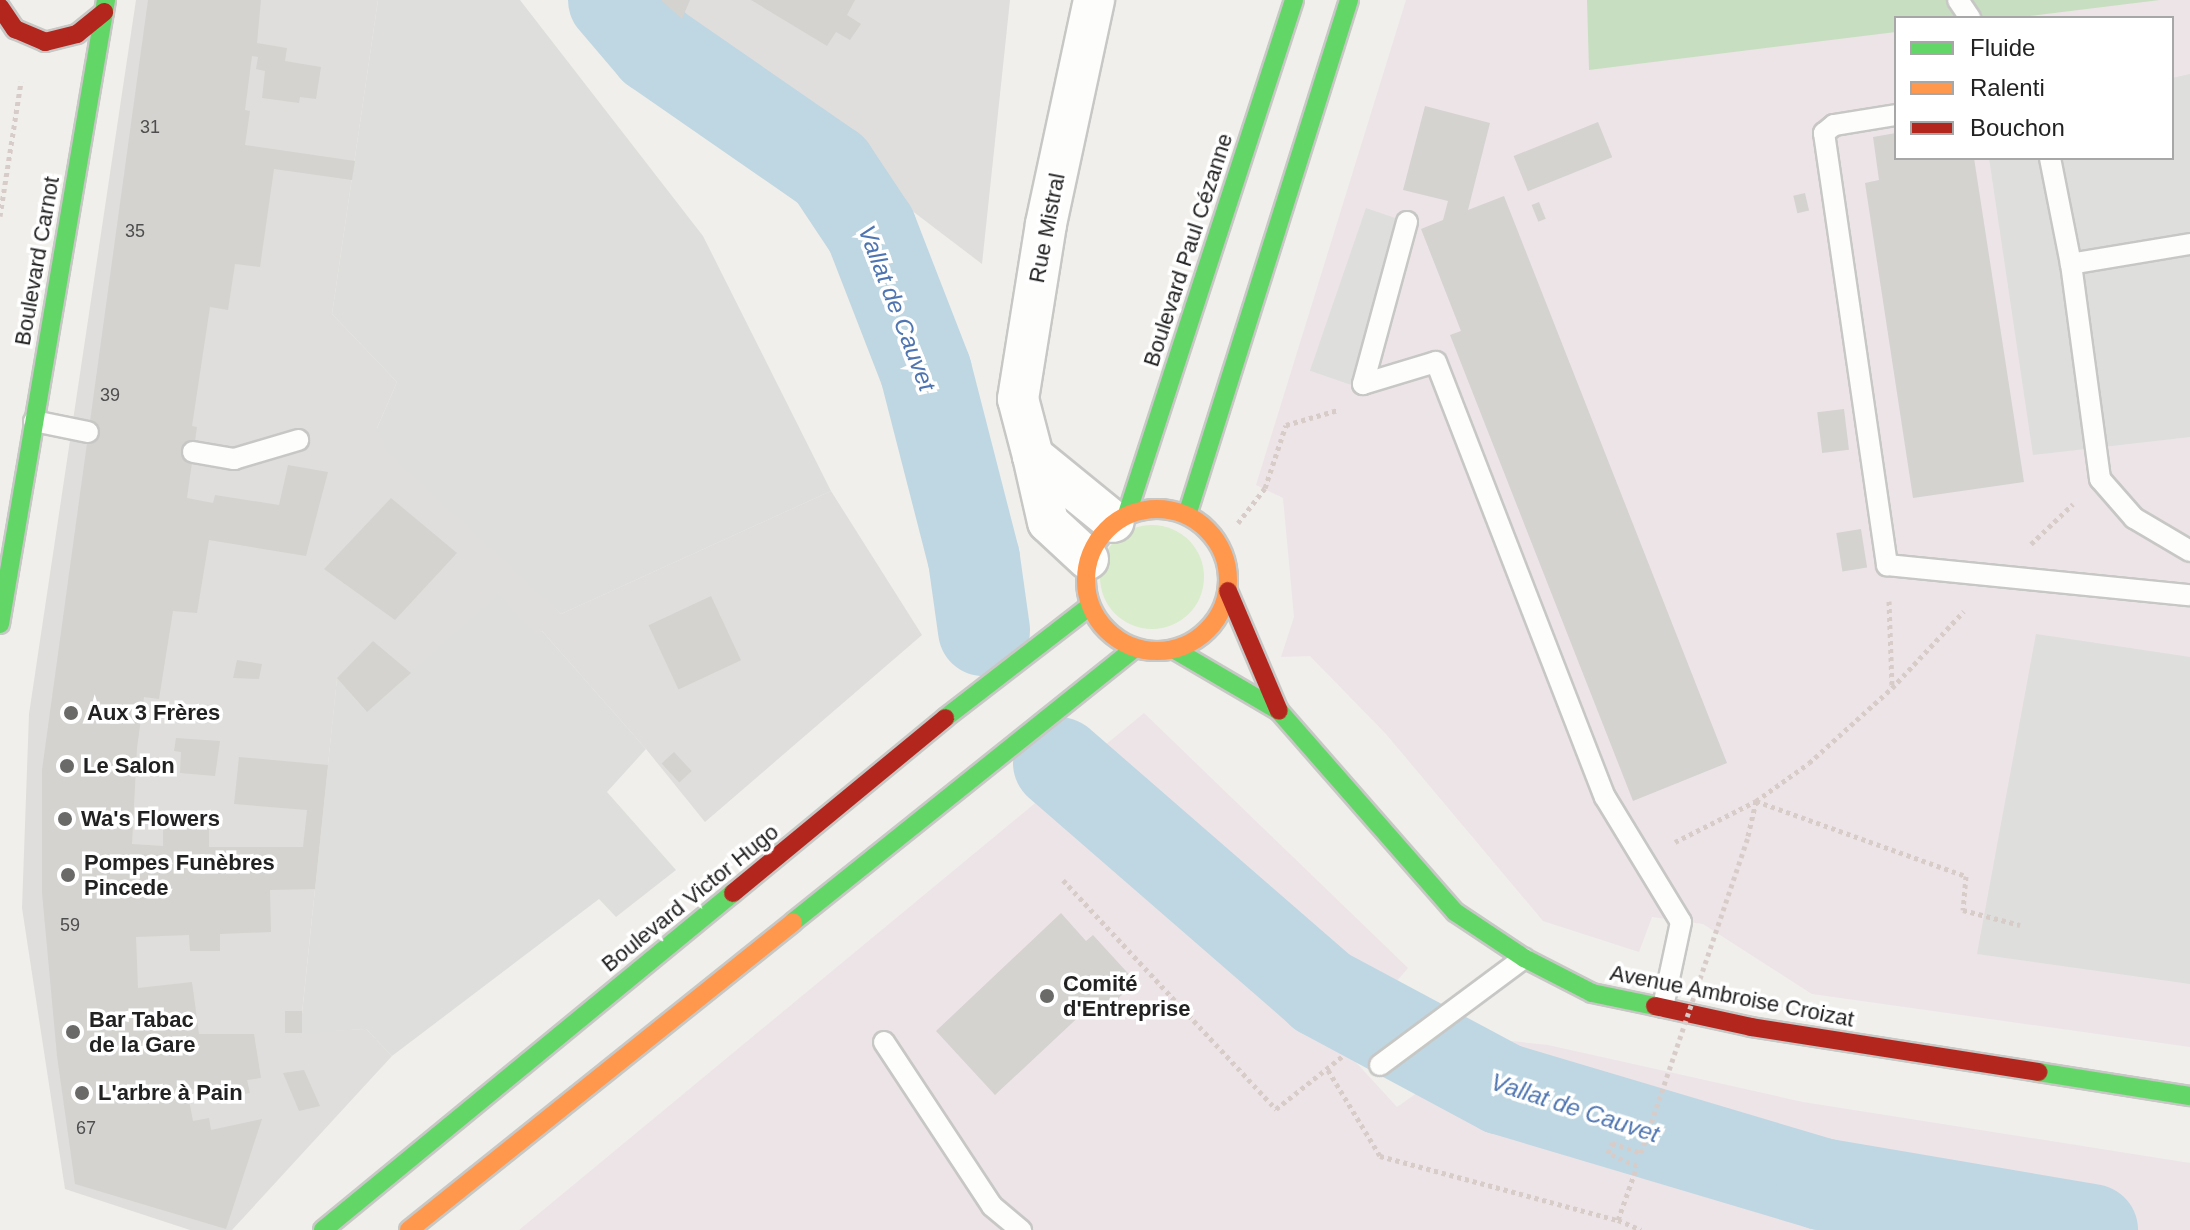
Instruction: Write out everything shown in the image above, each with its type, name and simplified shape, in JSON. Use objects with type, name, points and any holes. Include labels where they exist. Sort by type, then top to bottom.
[{"type":"main road","name":"Boulevard Paul Cézanne","points":[[1120,518],[1294,0]]},
{"type":"main road","points":[[1187,515],[1349,0]]},
{"type":"main road","points":[[0,7],[15,29],[45,42],[77,34],[105,6]]},
{"type":"main road","name":"Boulevard Carnot","points":[[0,624],[105,6]]},
{"type":"main road","points":[[1157,508],[1187,515],[1206,527],[1220,546],[1227,568],[1228,591],[1219,617],[1200,638],[1175,650],[1134,649],[1115,639],[1100,624],[1090,606],[1085,583],[1088,559],[1097,539],[1120,518],[1157,508]]},
{"type":"main road","name":"Avenue Ambroise Croizat","points":[[1228,591],[1279,711],[1455,912],[1524,958],[1592,993],[1751,1027],[2190,1096]]},
{"type":"main road","name":"Boulevard Victor Hugo","points":[[323,1230],[976,693],[1090,606]]},
{"type":"main road","points":[[409,1230],[1134,649]]},
{"type":"main road","name":"Avenue Ambroise Croizat","points":[[1175,650],[1279,711]]},
{"type":"street","name":"Rue Mistral","points":[[1088,559],[1048,522],[1018,399],[1046,224],[1094,0]]},
{"type":"street","points":[[1033,456],[1120,518]]},
{"type":"lane","points":[[1894,115],[1834,125],[1824,133],[1887,565],[2190,595]]},
{"type":"lane","points":[[2050,160],[2071,264],[2100,479],[2134,518],[2190,551]]},
{"type":"lane","points":[[1363,384],[1407,222]]},
{"type":"lane","points":[[2071,264],[2190,244]]},
{"type":"lane","points":[[1363,384],[1436,362],[1605,797],[1681,922],[1663,1007]]},
{"type":"lane","points":[[34,421],[88,432]]},
{"type":"lane","points":[[193,452],[234,459],[298,440]]},
{"type":"lane","points":[[1380,1065],[1524,958]]},
{"type":"lane","points":[[884,1042],[992,1206],[1021,1230]]},
{"type":"path","points":[[0,216],[28,35]]},
{"type":"path","points":[[1220,546],[1265,488],[1286,425],[1360,403],[1363,384]]},
{"type":"path","points":[[1642,859],[1756,801],[1809,763],[1892,688],[1997,575],[2100,479]]},
{"type":"path","points":[[1887,565],[1892,688]]},
{"type":"path","points":[[1618,1220],[1637,1166],[1608,1153],[1612,1143],[1641,1153],[1748,836],[1756,801]]},
{"type":"path","points":[[1756,801],[1966,876],[1963,910],[2020,925]]},
{"type":"path","points":[[1063,880],[1276,1109],[1328,1070],[1356,1044],[1380,1065]]},
{"type":"path","points":[[1328,1070],[1380,1156],[1618,1220],[1641,1230]]},
{"type":"shaded area","points":[[136,0],[378,0],[332,314],[397,382],[377,428],[561,614],[831,491],[922,635],[705,822],[646,749],[542,631],[536,634],[498,595],[367,712],[337,679],[300,1032],[366,1029],[392,1056],[232,1230],[190,1230],[65,1189],[22,908],[29,714]]},
{"type":"shaded area","points":[[378,0],[520,0],[703,236],[831,491],[561,614],[386,451],[377,428],[397,382],[332,314]]},
{"type":"shaded area","points":[[649,0],[1010,0],[982,264],[672,28]]},
{"type":"shaded area","points":[[1406,0],[2190,0],[2190,1047],[1812,994],[1703,924],[1652,917],[1639,952],[1543,921],[1386,734],[1310,656],[1281,657],[1294,617],[1283,498],[1256,485]]},
{"type":"shaded area","points":[[2190,74],[2190,437],[2033,455],[1989,160],[2174,160],[2174,78]]},
{"type":"shaded area","points":[[1366,208],[1407,222],[1351,385],[1310,371]]},
{"type":"shaded area","points":[[498,594],[536,633],[542,631],[646,749],[607,792],[676,870],[616,917],[599,899],[392,1056],[366,1029],[300,1033],[337,678],[366,711]]},
{"type":"shaded area","points":[[2036,634],[2190,657],[2190,984],[1977,954]]},
{"type":"shaded area","points":[[1144,713],[1408,968],[1341,1046],[1397,1107],[1493,1039],[1548,1045],[1803,1102],[2190,1163],[2190,1230],[519,1230]]},
{"type":"green space","points":[[1587,0],[2160,0],[2029,16],[1894,16],[1894,32],[1589,70]]},
{"type":"green space","points":[[1152,525],[1172,529],[1189,540],[1200,557],[1204,577],[1200,597],[1189,614],[1172,625],[1152,629],[1132,625],[1115,614],[1104,597],[1100,577],[1104,557],[1115,540],[1132,529]]},
{"type":"building","points":[[148,0],[261,0],[257,43],[287,48],[285,61],[321,67],[316,99],[300,97],[299,103],[262,98],[265,71],[256,69],[258,57],[252,56],[245,110],[250,111],[245,145],[355,161],[352,180],[274,169],[260,267],[235,264],[228,310],[210,307],[192,426],[197,427],[187,498],[213,503],[215,495],[279,505],[288,465],[328,472],[306,556],[209,540],[197,613],[173,611],[159,699],[144,697],[137,748],[132,844],[163,846],[163,827],[209,827],[209,847],[303,847],[307,810],[234,804],[239,757],[328,765],[315,889],[270,890],[271,932],[220,934],[220,951],[190,951],[189,935],[136,937],[138,988],[192,982],[199,1034],[254,1034],[261,1078],[247,1080],[250,1093],[221,1098],[219,1085],[187,1090],[193,1121],[209,1118],[211,1130],[262,1119],[226,1229],[75,1184],[57,1056],[42,893],[42,770]]},
{"type":"building","points":[[661,0],[690,0],[682,19]]},
{"type":"building","points":[[751,0],[855,0],[847,15],[861,24],[850,40],[836,32],[827,46]]},
{"type":"building","points":[[1425,106],[1490,123],[1468,210],[1504,196],[1727,763],[1633,801],[1450,335],[1461,331],[1421,229],[1443,220],[1448,201],[1403,190]]},
{"type":"building","points":[[1598,122],[1612,157],[1528,191],[1514,156]]},
{"type":"building","points":[[1894,133],[1894,160],[1974,160],[2024,482],[1913,498],[1865,183],[1879,180],[1873,137]]},
{"type":"building","points":[[1805,193],[1809,211],[1797,213],[1793,196]]},
{"type":"building","points":[[1539,202],[1546,219],[1538,222],[1532,205]]},
{"type":"building","points":[[1844,409],[1849,450],[1822,453],[1817,412]]},
{"type":"building","points":[[391,498],[457,553],[395,620],[324,569]]},
{"type":"building","points":[[1861,529],[1867,568],[1842,571],[1836,533]]},
{"type":"building","points":[[711,596],[741,660],[678,690],[648,625]]},
{"type":"building","points":[[373,641],[411,673],[367,712],[337,678]]},
{"type":"building","points":[[237,660],[262,664],[259,679],[233,678]]},
{"type":"building","points":[[176,738],[220,741],[215,776],[180,773],[181,752],[174,751]]},
{"type":"building","points":[[674,752],[692,771],[679,783],[662,764]]},
{"type":"building","name":"Comité d'Entreprise","points":[[1061,913],[1086,941],[1093,935],[1136,982],[1095,1020],[1086,1010],[995,1095],[936,1031]]},
{"type":"building","points":[[285,1011],[302,1011],[302,1033],[285,1033]]},
{"type":"building","points":[[304,1070],[320,1106],[299,1111],[283,1073]]},
{"type":"waterway","name":"Vallat de Cauvet","points":[[614,0],[655,48],[831,170],[871,230],[926,372],[974,559],[984,630]]},
{"type":"waterway","name":"Vallat de Cauvet","points":[[1059,763],[1322,992],[1503,1089],[1822,1184],[2092,1230]]},
{"type":"traffic: fast","points":[[0,624],[106,0]]},
{"type":"traffic: fast","points":[[1127,514],[1294,0]]},
{"type":"traffic: fast","points":[[1187,515],[1349,0]]},
{"type":"traffic: fast","points":[[945,718],[1090,606]]},
{"type":"traffic: fast","points":[[793,922],[1134,649]]},
{"type":"traffic: fast","points":[[1175,650],[1279,711],[1455,912],[1524,958],[1592,993],[1655,1006]]},
{"type":"traffic: fast","points":[[323,1230],[733,893]]},
{"type":"traffic: fast","points":[[2038,1072],[2190,1096]]},
{"type":"traffic: slow","points":[[1157,509],[1184,514],[1207,530],[1223,553],[1228,580],[1223,607],[1207,630],[1184,646],[1157,651],[1130,646],[1107,630],[1091,607],[1086,580],[1091,553],[1107,530],[1130,514],[1157,509]]},
{"type":"traffic: slow","points":[[409,1230],[793,922]]},
{"type":"traffic: jam","points":[[0,7],[15,29],[45,42],[77,34],[104,12]]},
{"type":"traffic: jam","points":[[1228,591],[1279,711]]},
{"type":"traffic: jam","points":[[733,893],[945,718]]},
{"type":"traffic: jam","points":[[1655,1006],[1751,1027],[2038,1072]]},
{"type":"place","name":"Aux 3 Frères","points":[[71,713]]},
{"type":"place","name":"Le Salon","points":[[67,766]]},
{"type":"place","name":"Wa's Flowers","points":[[65,819]]},
{"type":"place","name":"Pompes Funèbres Pincede","points":[[68,875]]},
{"type":"place","name":"Comité d'Entreprise","points":[[1047,996]]},
{"type":"place","name":"Bar Tabac de la Gare","points":[[73,1032]]},
{"type":"place","name":"L'arbre à Pain","points":[[82,1093]]}]
